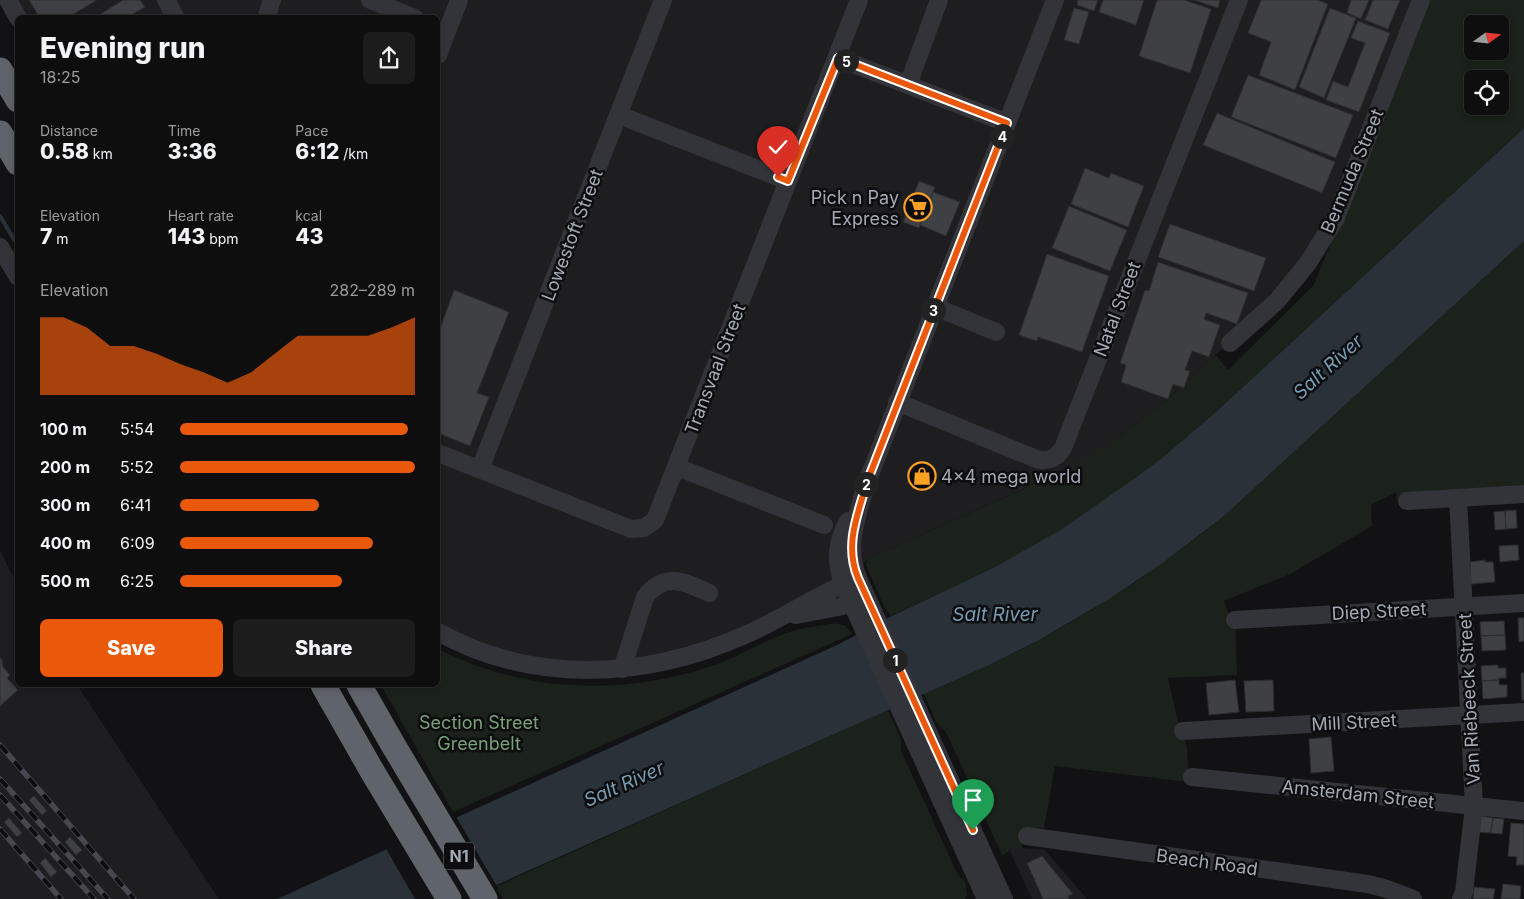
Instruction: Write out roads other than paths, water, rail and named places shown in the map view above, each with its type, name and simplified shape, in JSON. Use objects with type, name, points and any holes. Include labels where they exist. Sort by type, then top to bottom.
[{"type":"highway","points":[[0,70],[15,95]]},
{"type":"highway","points":[[0,133],[15,158]]},
{"type":"highway","name":"N1","points":[[324,687],[372,772],[480,898]]},
{"type":"highway","name":"N1","points":[[364,693],[392,744],[415,824],[449,899]]},
{"type":"highway","points":[[415,824],[431,899]]},
{"type":"street","points":[[8,0],[16,15]]},
{"type":"street","points":[[166,0],[174,15]]},
{"type":"street","points":[[267,15],[272,0]]},
{"type":"street","points":[[370,0],[408,15]]},
{"type":"street","points":[[440,42],[442,28],[459,0]]},
{"type":"street","name":"Lowestoft Street","points":[[480,469],[663,0]]},
{"type":"street","name":"Transvaal Street","points":[[440,454],[631,529],[638,529],[651,524],[655,520],[860,0]]},
{"type":"street","points":[[908,85],[939,0]]},
{"type":"street","points":[[998,898],[919,710],[871,626],[837,555],[843,529],[867,482],[1055,0]]},
{"type":"street","name":"Natal Street","points":[[897,402],[1039,460],[1049,461],[1058,456],[1063,448],[1239,0]]},
{"type":"street","name":"Bermuda Street","points":[[1230,343],[1277,301],[1308,263],[1336,218],[1421,0]]},
{"type":"street","points":[[838,58],[1007,123]]},
{"type":"street","points":[[619,115],[788,181]]},
{"type":"street","points":[[0,246],[15,272]]},
{"type":"street","points":[[934,307],[996,332]]},
{"type":"street","points":[[677,467],[824,525]]},
{"type":"street","points":[[1406,501],[1524,494]]},
{"type":"street","name":"Van Riebeeck Street","points":[[1458,498],[1474,806],[1464,892],[1461,899]]},
{"type":"street","points":[[622,669],[645,597],[652,588],[668,581],[683,582],[709,593]]},
{"type":"street","points":[[440,633],[468,647],[525,664],[566,670],[622,669],[667,663],[705,652],[783,617],[850,581]]},
{"type":"street","points":[[783,617],[859,600]]},
{"type":"street","name":"Diep Street","points":[[1235,620],[1524,603]]},
{"type":"street","points":[[871,626],[902,717],[998,898]]},
{"type":"street","name":"Mill Street","points":[[1183,731],[1524,712]]},
{"type":"street","name":"Amsterdam Street","points":[[1192,777],[1524,811]]},
{"type":"street","name":"Beach Road","points":[[1027,836],[1368,884],[1387,894],[1413,899]]},
{"type":"water","name":"Salt River","points":[[1524,128],[1524,241],[1224,516],[1164,562],[1106,601],[1039,640],[989,665],[465,899],[277,899],[837,645],[892,616],[995,567],[1062,529],[1162,458],[1217,411]]},
{"type":"waterway","points":[[0,216],[15,241]]},
{"type":"railway","points":[[0,745],[134,899]]},
{"type":"railway","points":[[0,779],[108,899]]},
{"type":"railway","points":[[0,795],[94,899]]},
{"type":"railway","points":[[0,829],[61,899]]},
{"type":"place","name":"Pick n Pay Express","points":[[918,207]]},
{"type":"place","name":"4x4 mega world","points":[[922,476]]},
{"type":"park label","name":"Section Street Greenbelt","points":[[479,732]]}]
